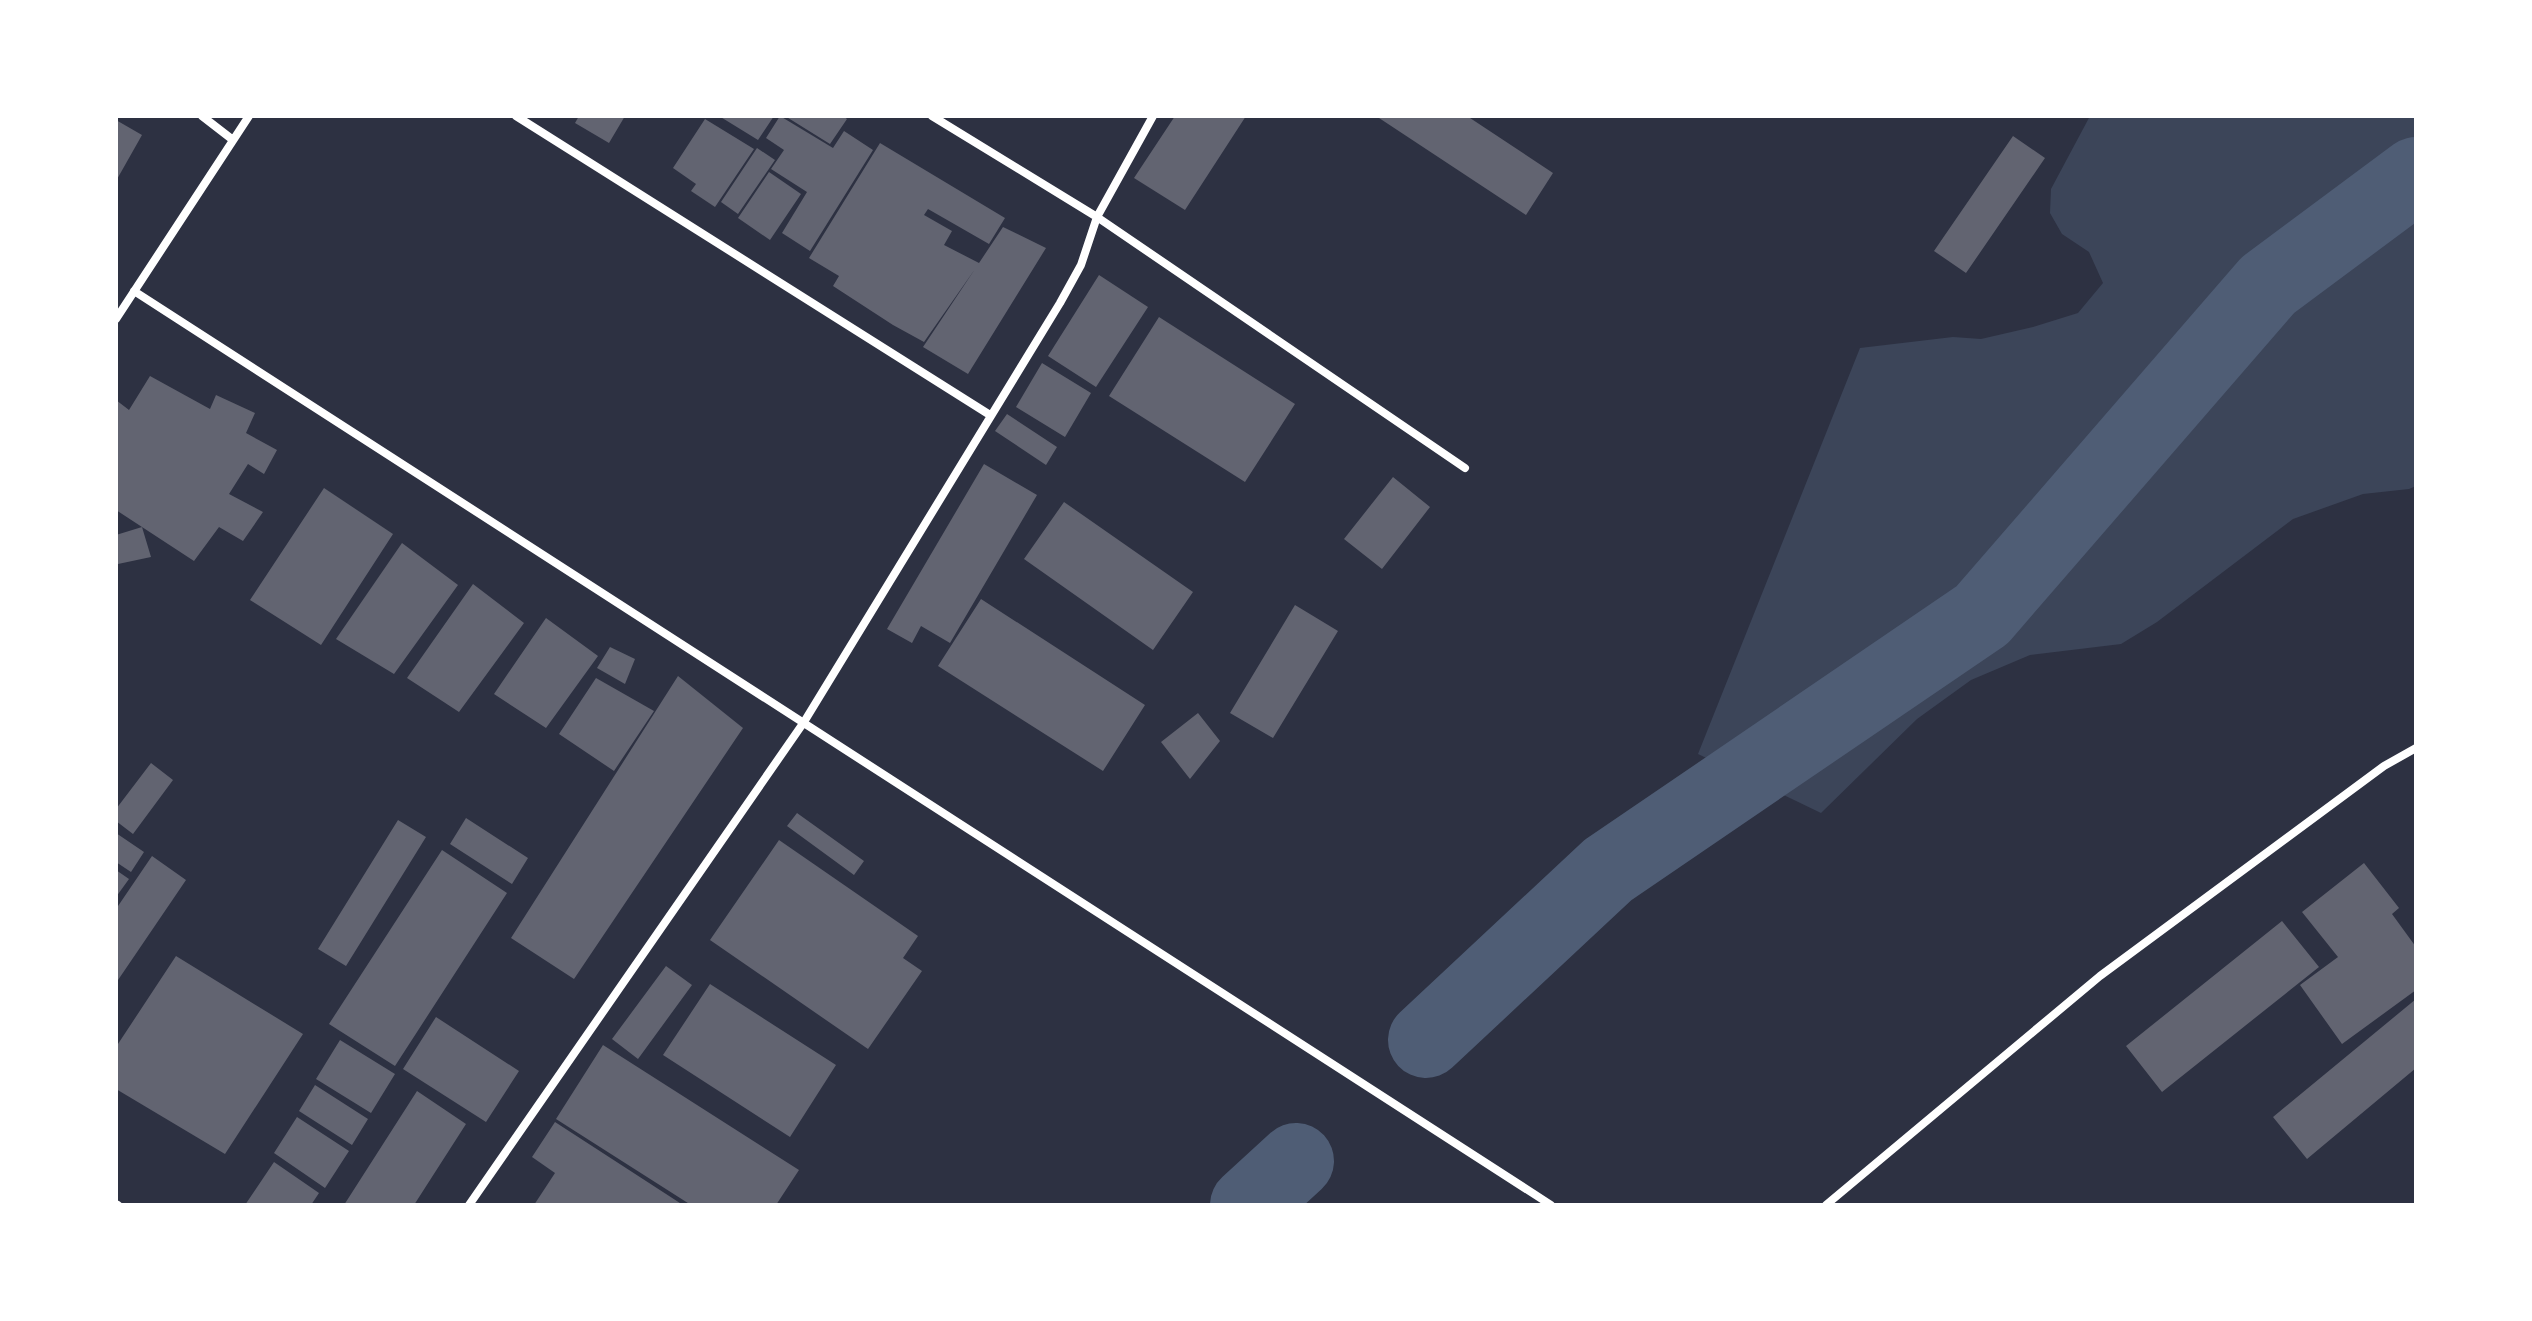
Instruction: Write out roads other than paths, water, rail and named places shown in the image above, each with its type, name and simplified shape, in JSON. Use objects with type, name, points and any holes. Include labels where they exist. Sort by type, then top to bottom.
[{"type":"street","points":[[202,116],[233,140]]},
{"type":"street","points":[[116,319],[249,116]]},
{"type":"street","points":[[516,116],[990,415]]},
{"type":"street","points":[[932,116],[1097,217],[1465,468]]},
{"type":"street","points":[[469,1205],[804,722],[1060,303],[1081,265],[1097,217],[1153,116]]},
{"type":"street","points":[[134,291],[1551,1205]]},
{"type":"street","points":[[1826,1205],[2100,976],[2384,766],[2416,748]]},
{"type":"waterway","points":[[1426,1040],[1608,870],[1982,615],[2268,285],[2416,175]]},
{"type":"waterway","points":[[1248,1205],[1296,1161]]}]
